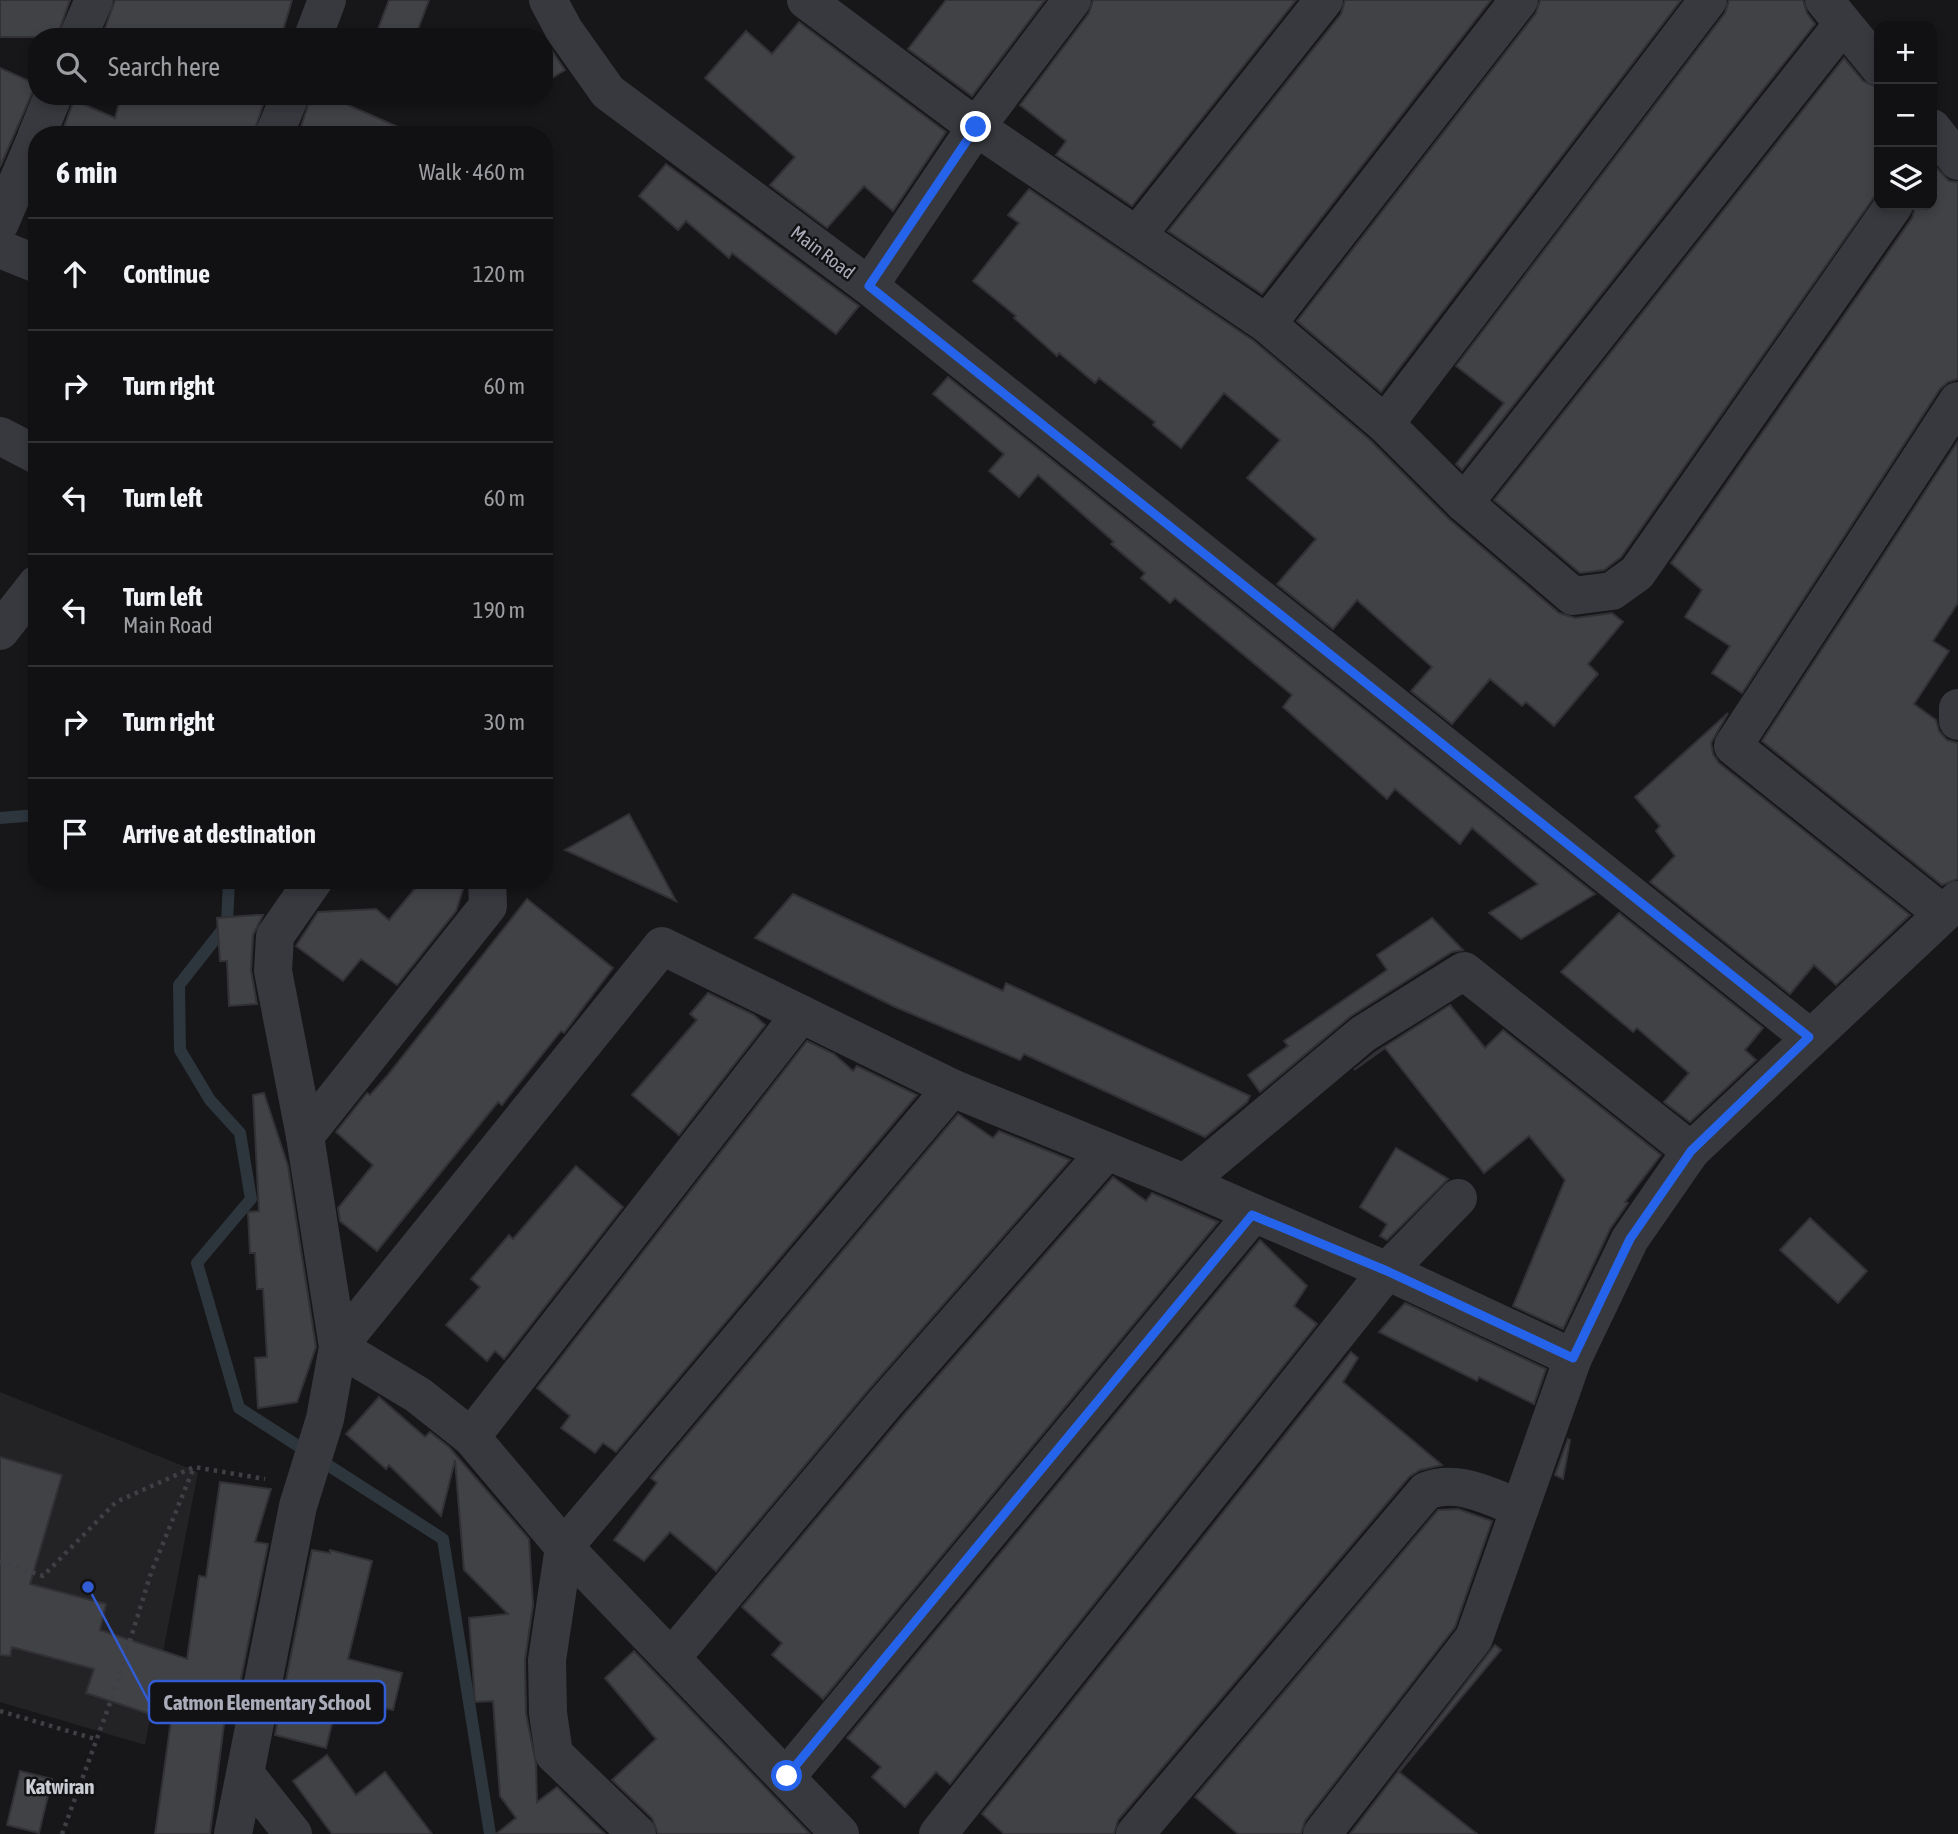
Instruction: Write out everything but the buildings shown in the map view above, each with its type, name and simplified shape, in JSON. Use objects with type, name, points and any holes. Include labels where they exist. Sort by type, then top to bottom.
[{"type":"street","points":[[82,28],[94,0]]},
{"type":"street","points":[[316,28],[327,0]]},
{"type":"street","name":"Main Road","points":[[548,0],[564,30],[608,92],[869,286],[1809,1037]]},
{"type":"street","points":[[806,0],[976,127],[1138,234],[1267,324],[1385,424],[1464,503],[1573,596],[1612,591],[1637,573],[1891,210]]},
{"type":"street","points":[[869,286],[976,127],[1072,0]]},
{"type":"street","points":[[1138,234],[1324,0]]},
{"type":"street","points":[[1267,324],[1519,0]]},
{"type":"street","points":[[1385,424],[1708,0]]},
{"type":"street","points":[[1464,503],[1833,12],[1874,61]]},
{"type":"street","points":[[41,126],[49,105]]},
{"type":"street","points":[[278,126],[286,105]]},
{"type":"street","points":[[0,223],[28,156]]},
{"type":"street","points":[[0,249],[28,260]]},
{"type":"street","points":[[1322,1834],[1474,1639],[1573,1358],[1630,1239],[1691,1151],[1950,906],[1733,746],[1958,401]]},
{"type":"street","points":[[0,436],[28,450]]},
{"type":"street","points":[[1,629],[28,595]]},
{"type":"street","points":[[1958,708],[1958,721]]},
{"type":"street","points":[[233,1834],[298,1506],[325,1419],[338,1347],[305,1136],[273,971],[275,936],[308,889]]},
{"type":"street","points":[[305,1136],[488,905],[487,889]]},
{"type":"street","points":[[338,1347],[662,946],[952,1088],[1105,1153],[1185,1183],[1252,1215],[1387,1271],[1573,1358]]},
{"type":"street","points":[[1185,1183],[1363,1034],[1464,971],[1691,1151]]},
{"type":"street","points":[[471,1437],[801,1014]]},
{"type":"street","points":[[637,1834],[554,1754],[547,1660],[564,1547],[952,1088]]},
{"type":"street","points":[[672,1657],[885,1403],[1105,1153]]},
{"type":"street","points":[[938,1834],[1387,1271],[1458,1198]]},
{"type":"street","points":[[787,1776],[1252,1215]]},
{"type":"street","points":[[338,1347],[418,1395],[471,1437],[564,1547],[840,1834]]},
{"type":"street","points":[[1135,1834],[1426,1491],[1441,1485],[1462,1487],[1520,1508]]},
{"type":"street","points":[[246,1775],[293,1834]]},
{"type":"path","points":[[62,1834],[114,1692],[151,1573],[194,1466]]},
{"type":"path","points":[[0,1561],[43,1576],[116,1502],[194,1466],[266,1479],[298,1506]]},
{"type":"path","points":[[0,1712],[95,1739]]},
{"type":"shaded area","points":[[0,1392],[198,1472],[145,1745],[0,1702]]},
{"type":"waterway","points":[[0,818],[28,816]]},
{"type":"waterway","points":[[229,889],[227,924],[179,985],[180,1050],[210,1100],[240,1133],[251,1199],[197,1263],[239,1408],[443,1539],[490,1834]]},
{"type":"place","name":"Catmon Elementary School","points":[[88,1587]]},
{"type":"district","name":"Katwiran","points":[[60,1786]]},
{"type":"route","points":[[787,1776],[1252,1215],[1387,1271],[1573,1358],[1630,1239],[1691,1151],[1809,1037],[869,286],[976,127]]}]
